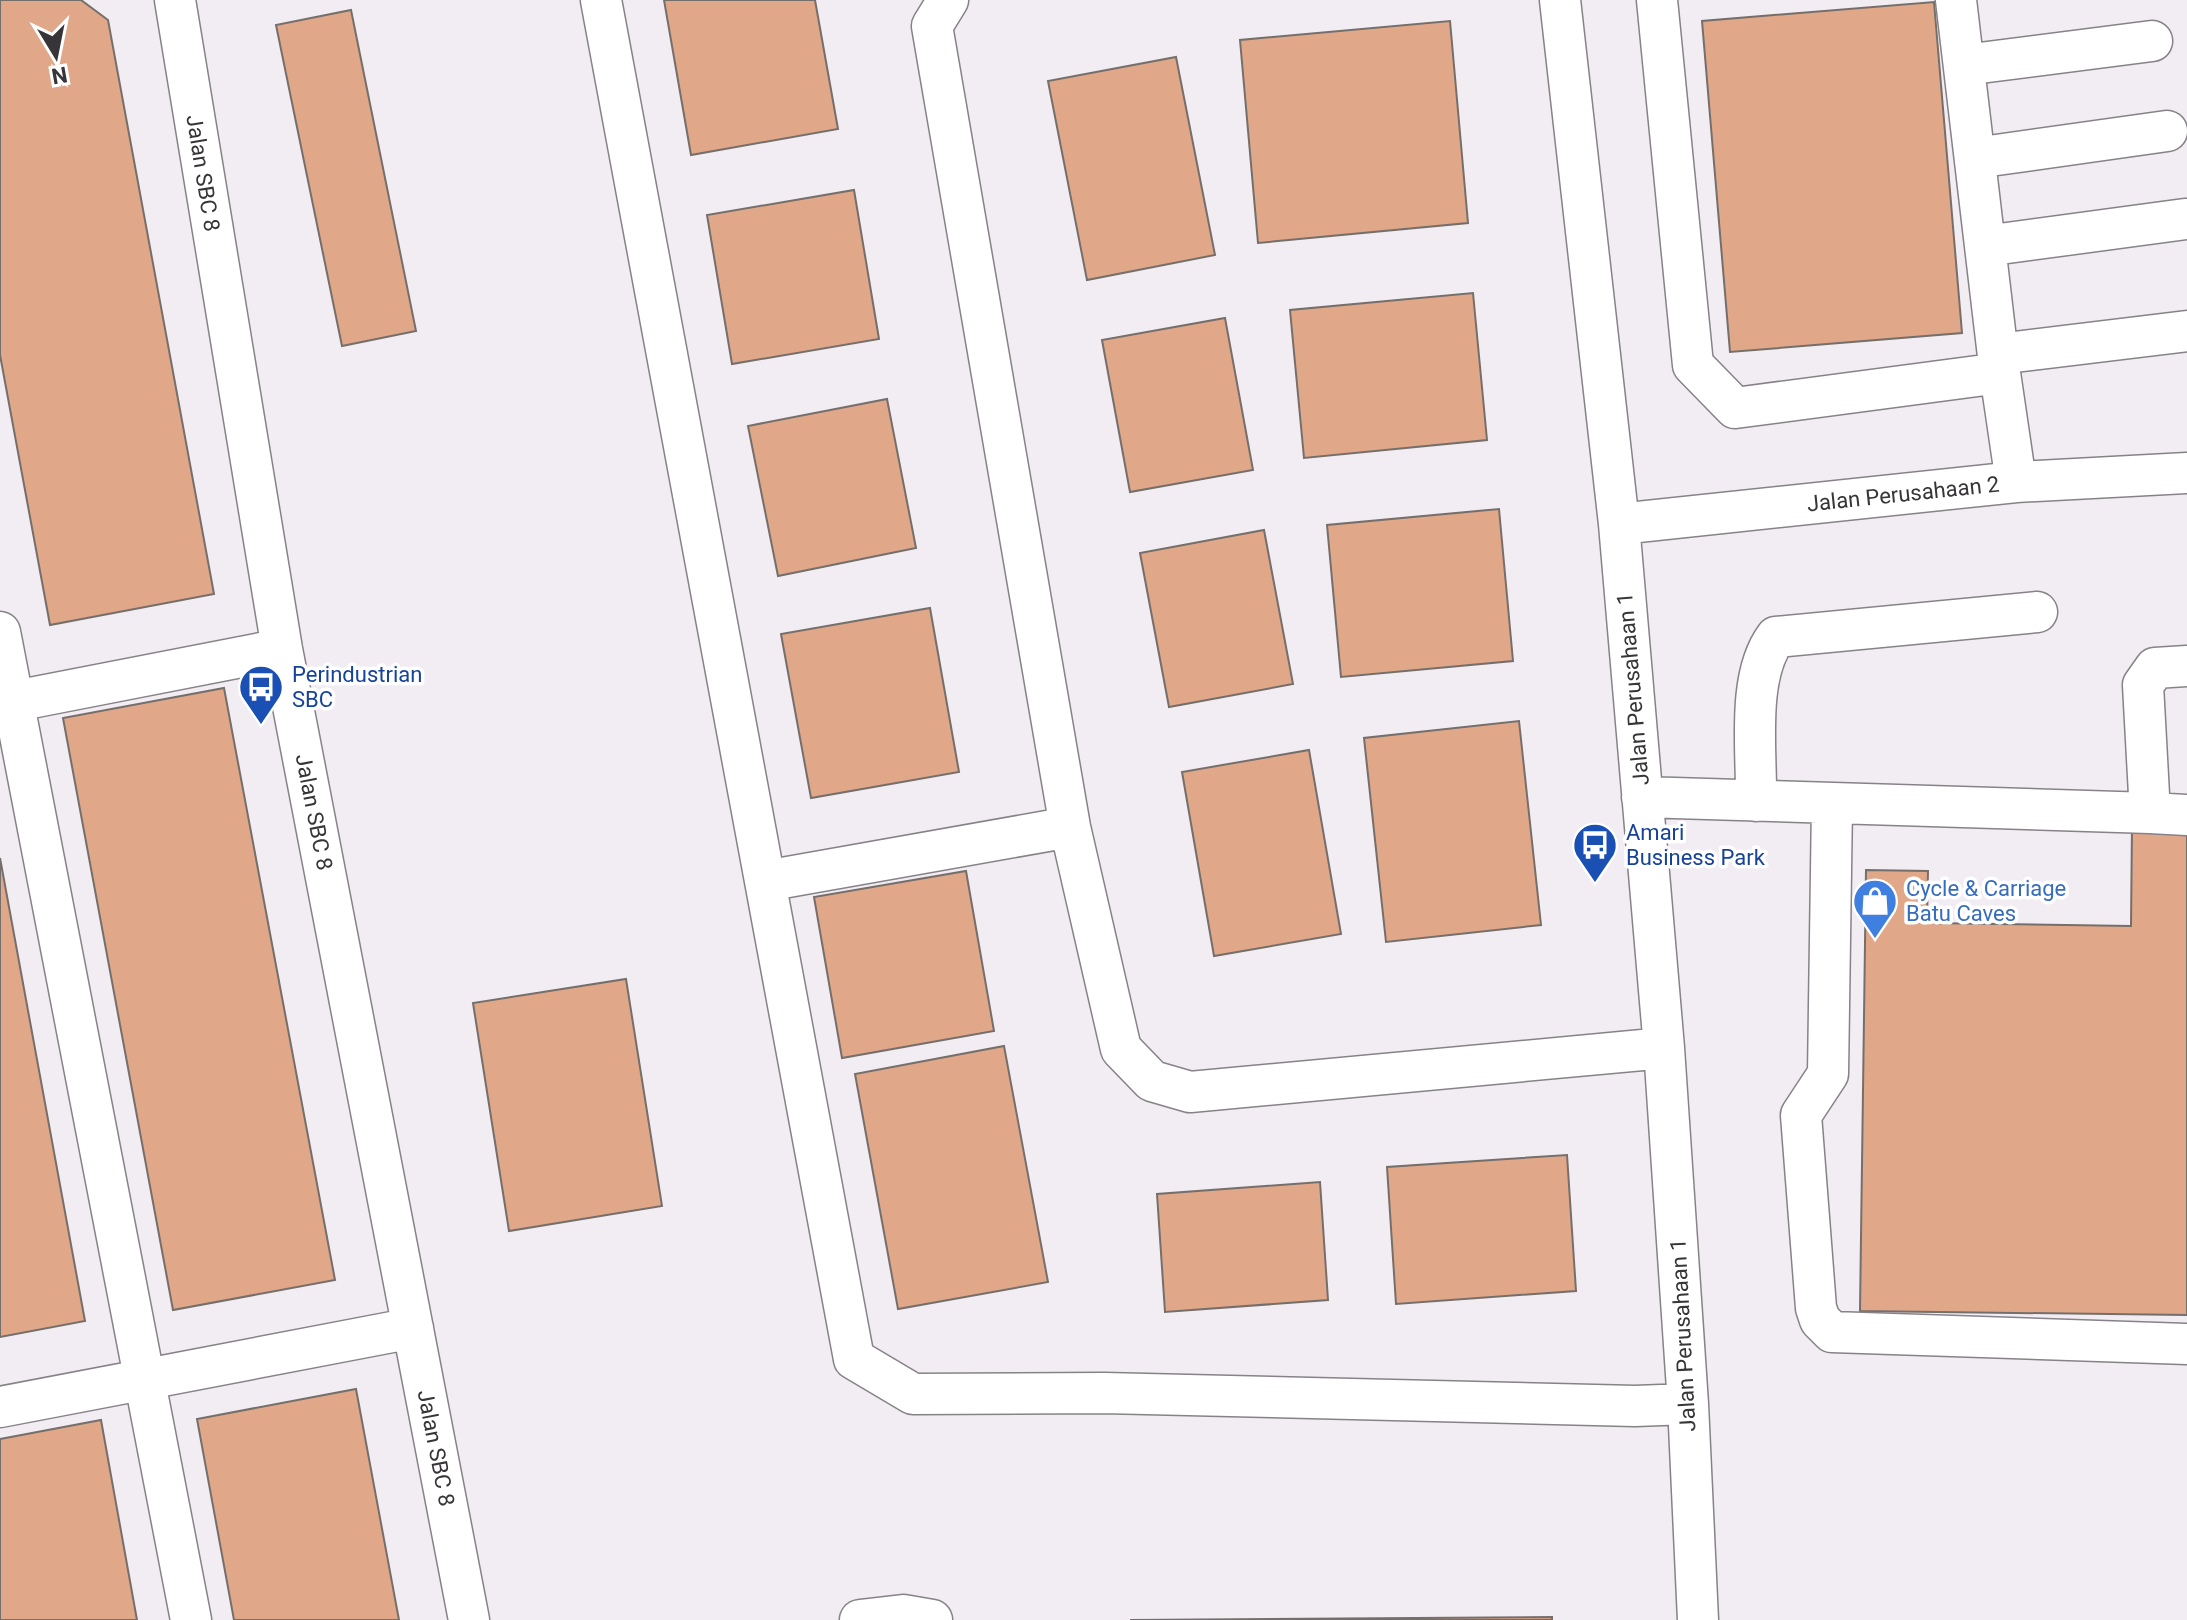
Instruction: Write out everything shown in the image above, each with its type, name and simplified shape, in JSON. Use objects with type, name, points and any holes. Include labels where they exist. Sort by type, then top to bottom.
[{"type":"street","name":"Jalan SBC 8","points":[[175,0],[282,649],[469,1620]]},
{"type":"street","points":[[601,0],[854,1359],[913,1394],[1104,1393],[1635,1406],[1688,1404]]},
{"type":"street","points":[[948,0],[932,26],[1070,827],[1121,1049],[1152,1081],[1190,1092],[1664,1048]]},
{"type":"street","name":"Jalan Perusahaan 1","points":[[1560,0],[1619,524],[1664,1048],[1688,1404],[1698,1620]]},
{"type":"street","points":[[1657,0],[1693,365],[1735,408],[2187,331]]},
{"type":"street","points":[[1956,0],[2016,482]]},
{"type":"street","points":[[1964,65],[2152,41]]},
{"type":"street","points":[[1975,158],[2167,131]]},
{"type":"street","points":[[1985,246],[2185,219]]},
{"type":"street","name":"Jalan Perusahaan 2","points":[[1619,524],[2016,482],[2187,473]]},
{"type":"street","points":[[1756,801],[1758,677],[1764,653],[1776,637],[2037,612]]},
{"type":"street","points":[[0,632],[7,703],[191,1620]]},
{"type":"street","points":[[7,703],[282,649]]},
{"type":"street","points":[[1642,797],[2169,814],[2143,685],[2155,668],[2187,666]]},
{"type":"street","points":[[1832,804],[1828,1074],[1801,1115],[1816,1308],[1825,1328],[1832,1332],[2187,1344]]},
{"type":"street","points":[[765,881],[1070,827]]},
{"type":"street","points":[[0,1407],[413,1328]]},
{"type":"street","points":[[860,1620],[903,1615],[932,1620]]},
{"type":"building","points":[[0,0],[81,0],[108,20],[214,594],[50,625],[0,355]]},
{"type":"building","points":[[664,0],[815,0],[838,129],[691,155]]},
{"type":"building","points":[[1934,2],[1962,333],[1730,352],[1702,21]]},
{"type":"building","points":[[351,10],[416,331],[342,346],[276,25]]},
{"type":"building","points":[[1450,21],[1468,223],[1258,243],[1240,40]]},
{"type":"building","points":[[1176,57],[1215,255],[1087,280],[1048,81]]},
{"type":"building","points":[[854,190],[879,339],[732,364],[707,215]]},
{"type":"building","points":[[1473,293],[1487,440],[1304,458],[1290,310]]},
{"type":"building","points":[[1225,318],[1253,470],[1130,492],[1102,340]]},
{"type":"building","points":[[887,399],[916,548],[778,576],[748,426]]},
{"type":"building","points":[[1499,509],[1513,661],[1341,677],[1327,525]]},
{"type":"building","points":[[1264,530],[1293,684],[1169,707],[1140,553]]},
{"type":"building","points":[[930,608],[959,772],[811,798],[781,634]]},
{"type":"building","points":[[224,688],[335,1280],[173,1310],[63,718]]},
{"type":"building","points":[[1519,721],[1541,925],[1386,942],[1364,738]]},
{"type":"building","points":[[1309,750],[1341,934],[1214,956],[1182,772]]},
{"type":"building","points":[[2132,825],[2187,825],[2187,1315],[1860,1311],[1866,870],[1928,871],[1927,923],[2131,926]]},
{"type":"building","points":[[0,858],[85,1321],[0,1337]]},
{"type":"building","points":[[966,871],[994,1031],[842,1058],[814,897]]},
{"type":"building","points":[[626,979],[662,1206],[509,1231],[473,1003]]},
{"type":"building","points":[[1004,1046],[1048,1282],[898,1309],[855,1074]]},
{"type":"building","points":[[1567,1155],[1576,1291],[1396,1304],[1387,1167]]},
{"type":"building","points":[[1320,1182],[1328,1300],[1165,1312],[1157,1194]]},
{"type":"building","points":[[356,1389],[399,1620],[234,1620],[197,1419]]},
{"type":"building","points":[[101,1420],[137,1620],[0,1620],[0,1439]]},
{"type":"building","points":[[1552,1617],[1552,1620],[1130,1620]]},
{"type":"place","name":"Perindustrian SBC","points":[[261,726]]},
{"type":"place","name":"Amari Business Park","points":[[1595,884]]},
{"type":"place","name":"Cycle & Carriage Batu Caves","points":[[1875,940]]}]
